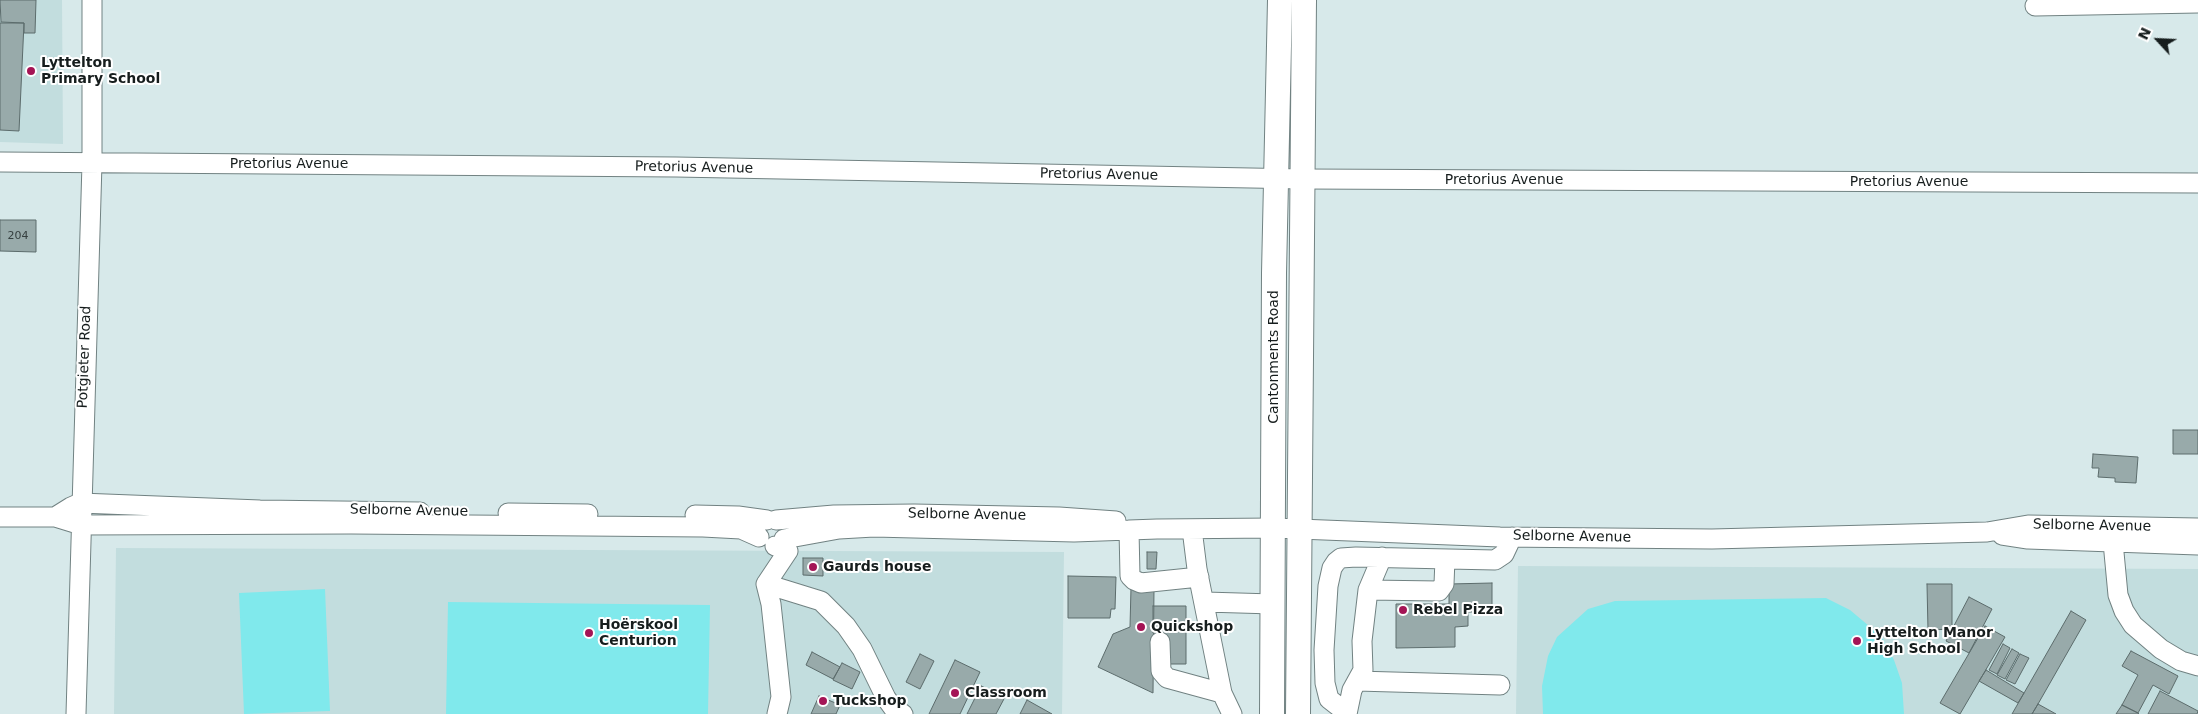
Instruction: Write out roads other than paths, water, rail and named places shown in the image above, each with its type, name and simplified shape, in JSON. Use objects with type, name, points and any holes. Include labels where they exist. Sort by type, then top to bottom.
[{"type":"main road","name":"Cantonments Road","points":[[1272,714],[1274,604],[1274,273],[1280,0]]},
{"type":"main road","name":"Cantonments Road","points":[[1298,714],[1304,0]]},
{"type":"street","name":"Potgieter Road","points":[[76,714],[80,504],[92,163],[92,0]]},
{"type":"street","points":[[2035,6],[2198,3]]},
{"type":"street","name":"Pretorius Avenue","points":[[0,162],[676,167],[1277,179],[2198,183]]},
{"type":"street","name":"Selborne Avenue","points":[[55,517],[80,504],[260,517]]},
{"type":"street","name":"Selborne Avenue","points":[[0,517],[55,517],[81,525],[260,517],[352,517],[486,519],[703,527],[772,532],[874,527],[1102,525],[1157,529]]},
{"type":"street","name":"Selborne Avenue","points":[[1102,525],[1129,530],[1274,528],[1512,537],[1712,539],[1988,532],[2028,525],[2198,528]]},
{"type":"street","points":[[1192,529],[1199,578],[1222,693],[1232,714]]},
{"type":"street","points":[[1129,530],[1130,576],[1134,580],[1141,583],[1199,578]]},
{"type":"street","points":[[772,532],[788,551],[766,584],[771,604],[781,697],[776,714]]},
{"type":"street","name":"Selborne Avenue","points":[[1988,532],[2028,539],[2198,545]]},
{"type":"street","points":[[1382,557],[1368,590],[1362,641],[1363,670],[1352,690],[1347,713],[1329,698],[1325,683],[1324,650],[1330,577],[1332,568],[1341,558],[1382,557],[1496,560],[1504,554],[1512,537]]},
{"type":"street","points":[[2113,542],[2118,594],[2124,612],[2134,625],[2161,649],[2181,661],[2198,666]]},
{"type":"street","points":[[1368,590],[1439,590],[1444,584],[1445,559]]},
{"type":"street","points":[[766,584],[820,601],[851,634],[862,649],[886,698],[894,709],[903,714]]},
{"type":"street","points":[[1205,602],[1274,604]]},
{"type":"street","points":[[1160,642],[1161,670],[1167,678],[1222,693]]},
{"type":"street","points":[[1357,681],[1500,685]]},
{"type":"place","name":"Lyttelton Primary School","points":[[31,71]]},
{"type":"place","name":"Gaurds house","points":[[813,567]]},
{"type":"place","name":"Rebel Pizza","points":[[1403,610]]},
{"type":"place","name":"Quickshop","points":[[1141,627]]},
{"type":"place","name":"Hoërskool Centurion","points":[[589,633]]},
{"type":"place","name":"Lyttelton Manor High School","points":[[1857,641]]},
{"type":"place","name":"Classroom","points":[[955,693]]},
{"type":"place","name":"Tuckshop","points":[[823,701]]}]
